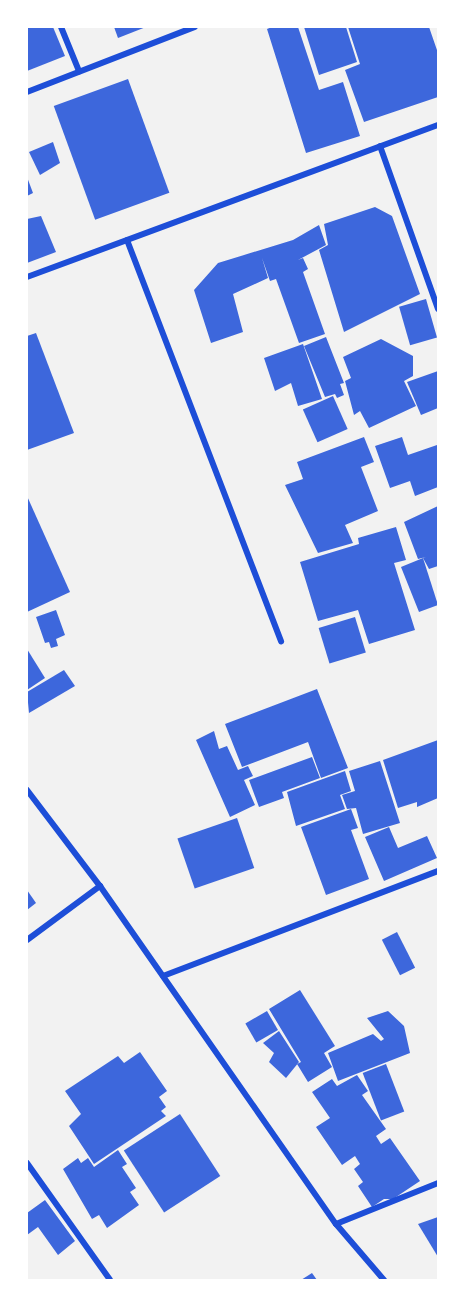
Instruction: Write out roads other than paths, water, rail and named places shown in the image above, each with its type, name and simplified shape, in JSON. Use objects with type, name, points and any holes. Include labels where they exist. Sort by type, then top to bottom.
[{"type":"street","points":[[61,27],[79,71]]},
{"type":"street","points":[[27,92],[195,27]]},
{"type":"street","points":[[27,277],[438,125]]},
{"type":"street","points":[[380,146],[438,309]]},
{"type":"street","points":[[127,240],[281,642]]},
{"type":"street","points":[[27,790],[100,886],[336,1224],[384,1280]]},
{"type":"street","points":[[163,976],[438,871]]},
{"type":"street","points":[[27,940],[100,886]]},
{"type":"street","points":[[27,1163],[110,1280]]},
{"type":"street","points":[[336,1224],[438,1184]]}]
